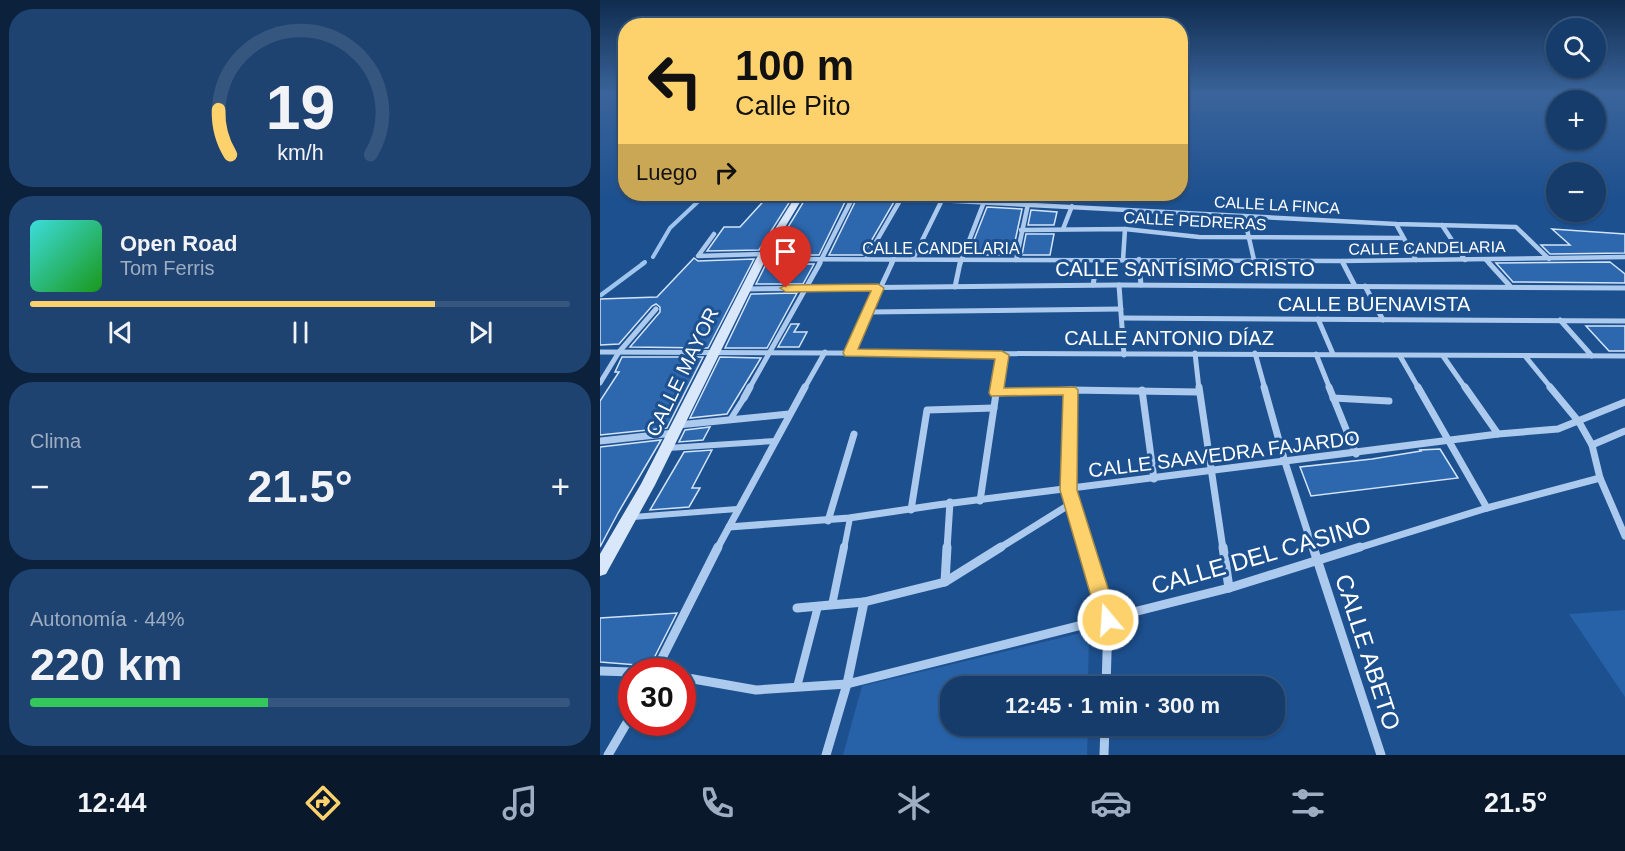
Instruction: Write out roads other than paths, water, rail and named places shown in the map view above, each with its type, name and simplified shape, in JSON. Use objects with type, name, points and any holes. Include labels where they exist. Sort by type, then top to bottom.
[{"type":"main road","name":"CALLE MAYOR","points":[[600,569],[631,517],[667,448],[762,256],[797,201]]},
{"type":"street","points":[[730,420],[807,288],[851,201]]},
{"type":"street","points":[[866,259],[900,201]]},
{"type":"street","points":[[913,260],[942,201]]},
{"type":"street","name":"CALLE LA FINCA","points":[[963,201],[1396,224],[1516,227],[1549,259]]},
{"type":"street","points":[[955,287],[962,260],[984,202]]},
{"type":"street","points":[[1016,260],[1028,204]]},
{"type":"street","points":[[1063,229],[1072,206]]},
{"type":"street","points":[[1244,216],[1254,260]]},
{"type":"street","points":[[1396,224],[1416,260]]},
{"type":"street","points":[[1442,225],[1465,260]]},
{"type":"street","points":[[1123,260],[1125,229]]},
{"type":"street","name":"CALLE PEDRERAS","points":[[1022,230],[1125,229],[1199,237],[1403,238]]},
{"type":"street","name":"CALLE CANDELARIA","points":[[714,234],[698,256],[1097,261],[1139,259],[1486,260],[1625,257]]},
{"type":"street","points":[[850,353],[878,288],[894,259]]},
{"type":"street","points":[[1139,259],[1141,285]]},
{"type":"street","points":[[1486,260],[1510,286]]},
{"type":"street","points":[[1093,285],[1097,261]]},
{"type":"street","points":[[1342,261],[1355,286]]},
{"type":"street","name":"CALLE SANTÍSIMO CRISTO","points":[[745,289],[1093,285],[1625,288]]},
{"type":"street","points":[[1119,285],[1124,355]]},
{"type":"street","points":[[1365,286],[1383,320]]},
{"type":"street","points":[[600,382],[619,352],[656,309]]},
{"type":"street","points":[[869,312],[1121,309]]},
{"type":"street","name":"CALLE BUENAVISTA","points":[[1122,318],[1625,321]]},
{"type":"street","points":[[1318,319],[1333,354]]},
{"type":"street","points":[[1560,320],[1592,356]]},
{"type":"street","name":"CALLE ANTONIO DÍAZ","points":[[600,352],[714,351],[726,354],[825,352],[1002,355],[1255,353],[1625,357]]},
{"type":"street","points":[[662,658],[737,509],[825,352]]},
{"type":"street","points":[[1196,353],[1199,392],[1229,588]]},
{"type":"street","name":"CALLE ABETO","points":[[1255,353],[1285,462],[1381,755]]},
{"type":"street","points":[[1316,354],[1356,454]]},
{"type":"street","points":[[980,501],[1002,355]]},
{"type":"street","points":[[1400,356],[1487,508]]},
{"type":"street","points":[[1443,356],[1498,434]]},
{"type":"street","points":[[1525,356],[1579,422],[1592,445],[1600,478],[1625,536]]},
{"type":"street","points":[[996,393],[1071,390],[1199,392]]},
{"type":"street","points":[[1071,390],[1069,490],[1108,620],[1106,676]]},
{"type":"street","points":[[1142,390],[1154,479]]},
{"type":"street","points":[[1333,398],[1389,400]]},
{"type":"street","name":"CALLE SAAVEDRA FAJARDO","points":[[729,526],[828,521],[911,510],[950,502],[980,501],[1498,434],[1558,429],[1625,402]]},
{"type":"street","points":[[911,510],[927,410],[994,408]]},
{"type":"street","points":[[600,441],[730,420],[789,414]]},
{"type":"street","points":[[1592,445],[1625,431]]},
{"type":"street","points":[[828,521],[854,434]]},
{"type":"street","points":[[667,448],[775,441]]},
{"type":"street","name":"CALLE DEL CASINO","points":[[696,679],[756,690],[847,684],[1229,588],[1487,508],[1600,478]]},
{"type":"street","points":[[945,582],[950,502]]},
{"type":"street","points":[[797,608],[864,602],[945,582],[1072,503]]},
{"type":"street","points":[[631,517],[737,509]]},
{"type":"street","points":[[832,605],[850,518]]},
{"type":"street","points":[[826,755],[847,684],[864,602]]},
{"type":"street","points":[[797,687],[818,606]]},
{"type":"street","points":[[600,671],[618,672]]},
{"type":"street","points":[[608,755],[619,736]]},
{"type":"street","points":[[1104,755],[1105,736]]},
{"type":"waterway","points":[[653,257],[670,228],[699,201]]},
{"type":"waterway","points":[[601,295],[644,263]]}]
